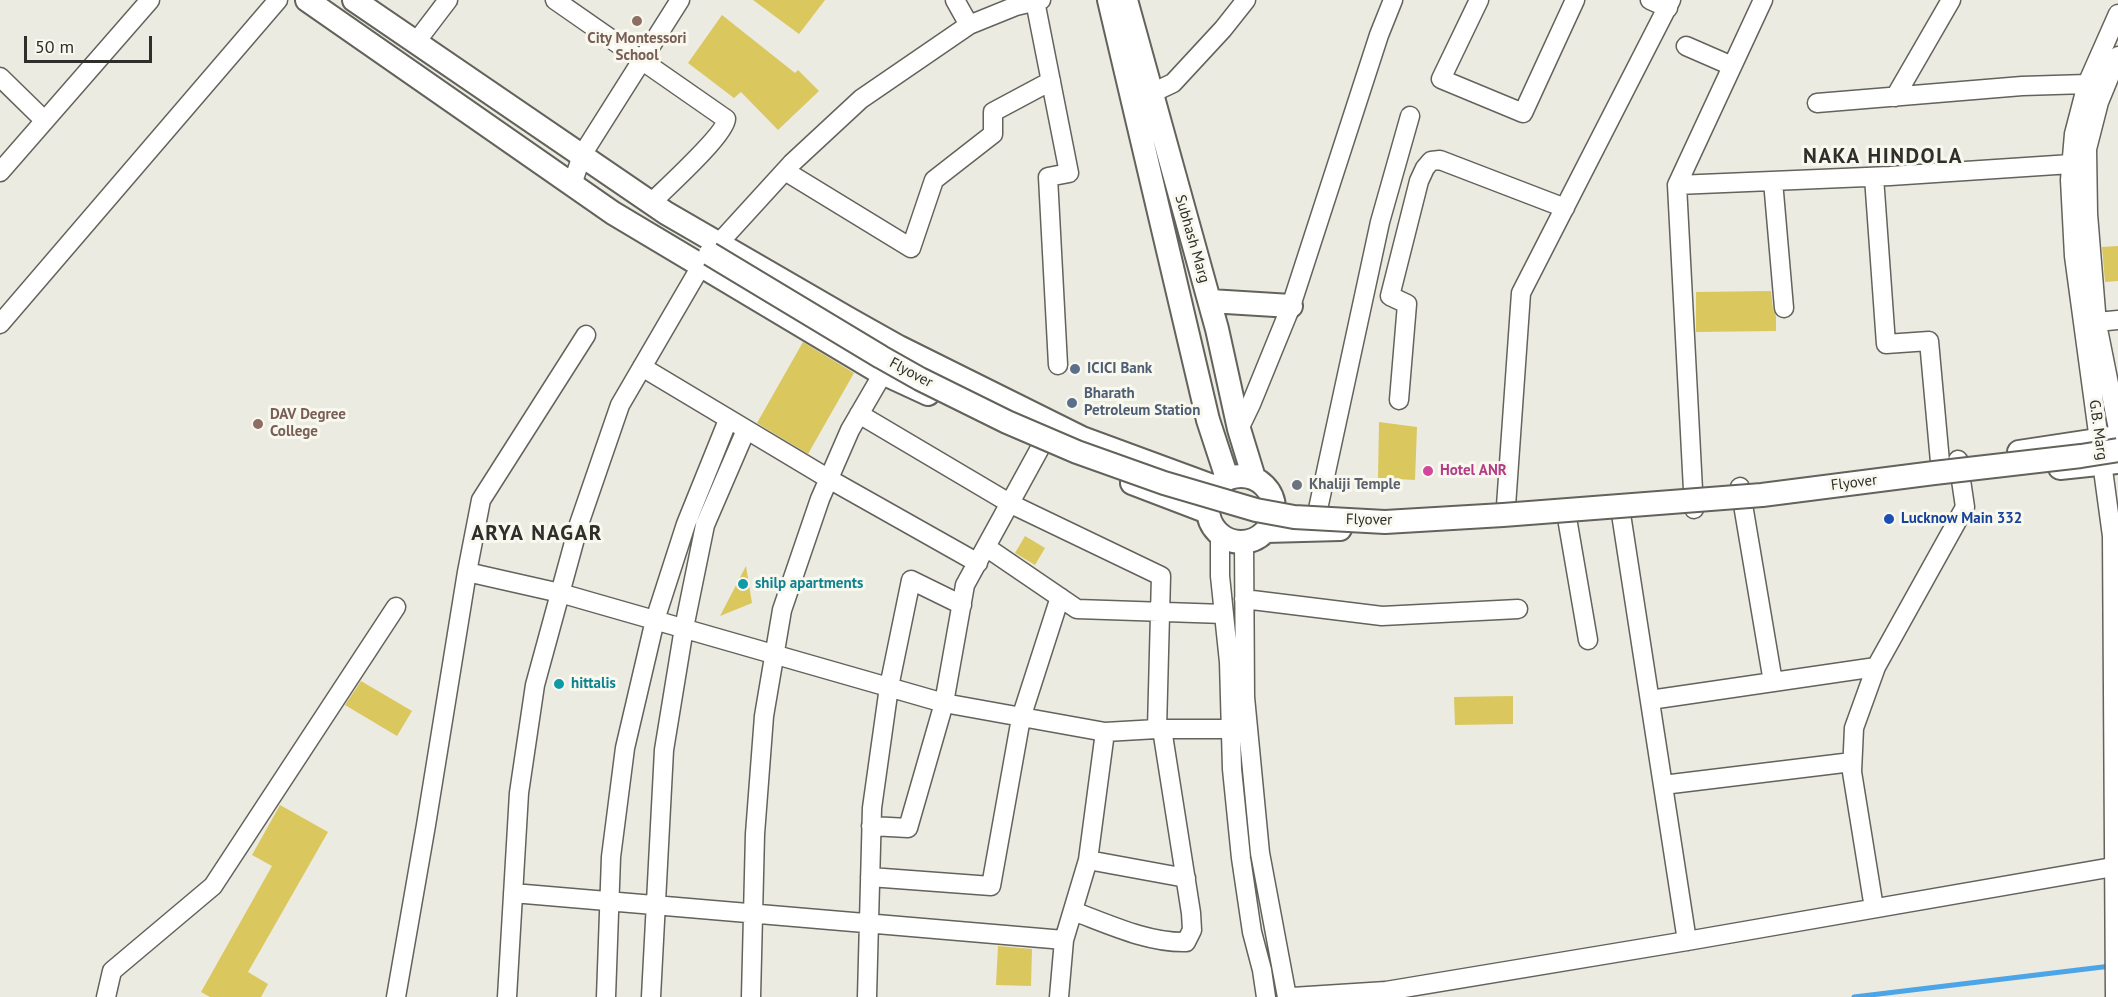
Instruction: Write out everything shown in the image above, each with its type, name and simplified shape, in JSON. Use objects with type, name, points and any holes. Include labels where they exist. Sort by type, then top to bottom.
[{"type":"main road","points":[[307,0],[572,185],[641,230],[710,254],[1082,438],[1221,483]]},
{"type":"main road","points":[[354,0],[655,206],[710,254],[883,373],[1067,458],[1208,512]]},
{"type":"main road","points":[[1109,0],[1221,483]]},
{"type":"main road","name":"Subhash Marg","points":[[1126,0],[1210,301],[1239,429],[1254,478]]},
{"type":"main road","name":"Flyover","points":[[655,206],[683,237],[710,254],[910,374],[1007,422],[1077,452],[1164,483],[1256,510],[1294,517],[1385,522],[1762,495],[2081,456],[2112,447]]},
{"type":"main road","name":"Flyover","points":[[641,230],[683,237]]},
{"type":"main road","points":[[1210,301],[1291,306]]},
{"type":"main road","points":[[1274,504],[1396,513],[1506,506],[1693,500],[1742,496],[1953,466],[2044,449],[2112,447]]},
{"type":"main road","points":[[1246,476],[1264,484],[1271,493],[1274,504],[1271,523],[1266,531],[1244,542],[1220,535],[1214,528],[1208,512],[1210,495],[1221,483],[1246,476]]},
{"type":"main road","points":[[1266,531],[1401,530],[1567,518],[1621,514],[1693,500]]},
{"type":"street","points":[[0,172],[150,0]]},
{"type":"street","points":[[0,324],[278,0]]},
{"type":"street","points":[[416,42],[448,0]]},
{"type":"street","points":[[555,0],[724,117],[725,126],[655,206]]},
{"type":"street","points":[[572,185],[582,155],[680,0]]},
{"type":"street","points":[[955,0],[969,25]]},
{"type":"street","points":[[1152,93],[1173,83],[1223,29],[1246,0]]},
{"type":"street","points":[[1239,429],[1291,306],[1379,35],[1393,0]]},
{"type":"street","points":[[1479,0],[1441,79],[1523,113],[1575,0]]},
{"type":"street","points":[[1506,506],[1521,292],[1670,4],[1650,0]]},
{"type":"street","points":[[1693,500],[1677,184],[1763,0]]},
{"type":"street","points":[[1895,97],[1951,0]]},
{"type":"street","points":[[507,997],[519,793],[535,685],[579,524],[620,405],[710,254],[785,171],[861,99],[969,25],[1016,6],[1038,1],[1069,173],[1048,177],[1058,365]]},
{"type":"street","name":"G.B. Marg","points":[[2115,996],[2115,650],[2112,447],[2074,256],[2070,180],[2074,134],[2087,84],[2118,14]]},
{"type":"street","points":[[1686,46],[1732,66]]},
{"type":"street","points":[[2112,447],[2097,322],[2088,214],[2087,149],[2104,90],[2118,56]]},
{"type":"street","points":[[0,77],[44,120]]},
{"type":"street","points":[[785,171],[911,248],[934,180],[993,134],[993,112],[1051,81]]},
{"type":"street","points":[[1817,103],[2022,86],[2087,84],[2104,90]]},
{"type":"street","points":[[1318,509],[1380,222],[1410,116]]},
{"type":"street","points":[[1399,400],[1407,303],[1390,297],[1419,181],[1431,161],[1440,160],[1565,208]]},
{"type":"street","points":[[1677,184],[1874,177],[2072,164]]},
{"type":"street","points":[[1874,177],[1886,344],[1929,341],[1953,466],[1965,507],[1876,667],[1854,728],[1851,772],[1874,908]]},
{"type":"street","points":[[1773,181],[1784,308]]},
{"type":"street","points":[[2097,322],[2118,320]]},
{"type":"street","points":[[396,997],[481,500],[586,335]]},
{"type":"street","points":[[751,997],[755,834],[764,716],[782,610],[829,479],[850,429],[899,347]]},
{"type":"street","points":[[642,367],[829,479],[978,563]]},
{"type":"street","points":[[859,414],[1011,504],[1161,576],[1159,729],[1186,878],[1192,930],[1186,942],[1171,942],[1073,911]]},
{"type":"street","points":[[606,997],[611,857],[625,748],[655,620],[686,524],[728,420]]},
{"type":"street","points":[[871,825],[908,828],[944,703],[965,585],[1054,424]]},
{"type":"street","points":[[651,997],[664,750],[684,628],[705,525],[746,430]]},
{"type":"street","points":[[1742,496],[1773,682]]},
{"type":"street","points":[[1621,514],[1687,941]]},
{"type":"street","points":[[1567,518],[1588,640]]},
{"type":"street","points":[[1220,535],[1220,576],[1229,662],[1232,769],[1241,858],[1252,932],[1266,997]]},
{"type":"street","points":[[1244,542],[1245,697],[1260,852],[1290,997],[1386,991],[2116,866]]},
{"type":"street","points":[[986,547],[1077,609],[1224,614]]},
{"type":"street","points":[[467,572],[560,593],[944,703],[1105,732],[1231,729]]},
{"type":"street","points":[[867,997],[872,808],[889,687],[911,580],[962,605]]},
{"type":"street","points":[[870,877],[991,886],[1021,718],[1060,597]]},
{"type":"street","points":[[1244,599],[1382,616],[1518,609]]},
{"type":"street","points":[[106,997],[112,971],[213,886],[396,607]]},
{"type":"street","points":[[1650,700],[1876,667]]},
{"type":"street","points":[[1059,997],[1064,940],[1088,860],[1105,732]]},
{"type":"street","points":[[1663,785],[1852,762]]},
{"type":"street","points":[[1088,860],[1186,878]]},
{"type":"street","points":[[513,893],[1064,940]]},
{"type":"building","points":[[753,0],[825,0],[799,34]]},
{"type":"building","points":[[722,15],[795,73],[798,70],[819,91],[778,130],[741,92],[734,98],[688,63]]},
{"type":"building","points":[[2118,246],[2118,281],[2105,282],[2102,247]]},
{"type":"building","points":[[1771,291],[1776,316],[1776,331],[1696,332],[1696,292]]},
{"type":"building","points":[[803,342],[854,373],[808,454],[757,423]]},
{"type":"building","points":[[1379,422],[1417,427],[1415,480],[1378,478]]},
{"type":"building","points":[[1025,536],[1045,548],[1035,565],[1015,553]]},
{"type":"building","name":"shilp apartments","points":[[746,566],[752,603],[720,616]]},
{"type":"building","points":[[361,681],[412,711],[397,736],[345,705]]},
{"type":"building","points":[[1513,696],[1513,724],[1455,725],[1454,697]]},
{"type":"building","points":[[280,805],[328,832],[248,972],[268,984],[261,997],[210,997],[201,992],[272,866],[252,855]]},
{"type":"building","points":[[998,946],[1032,949],[1031,986],[996,985]]},
{"type":"waterway","points":[[1854,997],[2111,966]]},
{"type":"place","name":"City Montessori School","points":[[637,21]]},
{"type":"place","name":"ICICI Bank","points":[[1075,369]]},
{"type":"place","name":"Bharath Petroleum Station","points":[[1072,403]]},
{"type":"place","name":"DAV Degree College","points":[[258,424]]},
{"type":"place","name":"Hotel ANR","points":[[1428,471]]},
{"type":"place","name":"Khaliji Temple","points":[[1297,485]]},
{"type":"place","name":"Lucknow Main 332","points":[[1889,519]]},
{"type":"place","name":"shilp apartments","points":[[743,584]]},
{"type":"place","name":"hittalis","points":[[559,684]]},
{"type":"district","name":"NAKA HINDOLA","points":[[1883,157]]},
{"type":"district","name":"ARYA NAGAR","points":[[537,534]]}]
